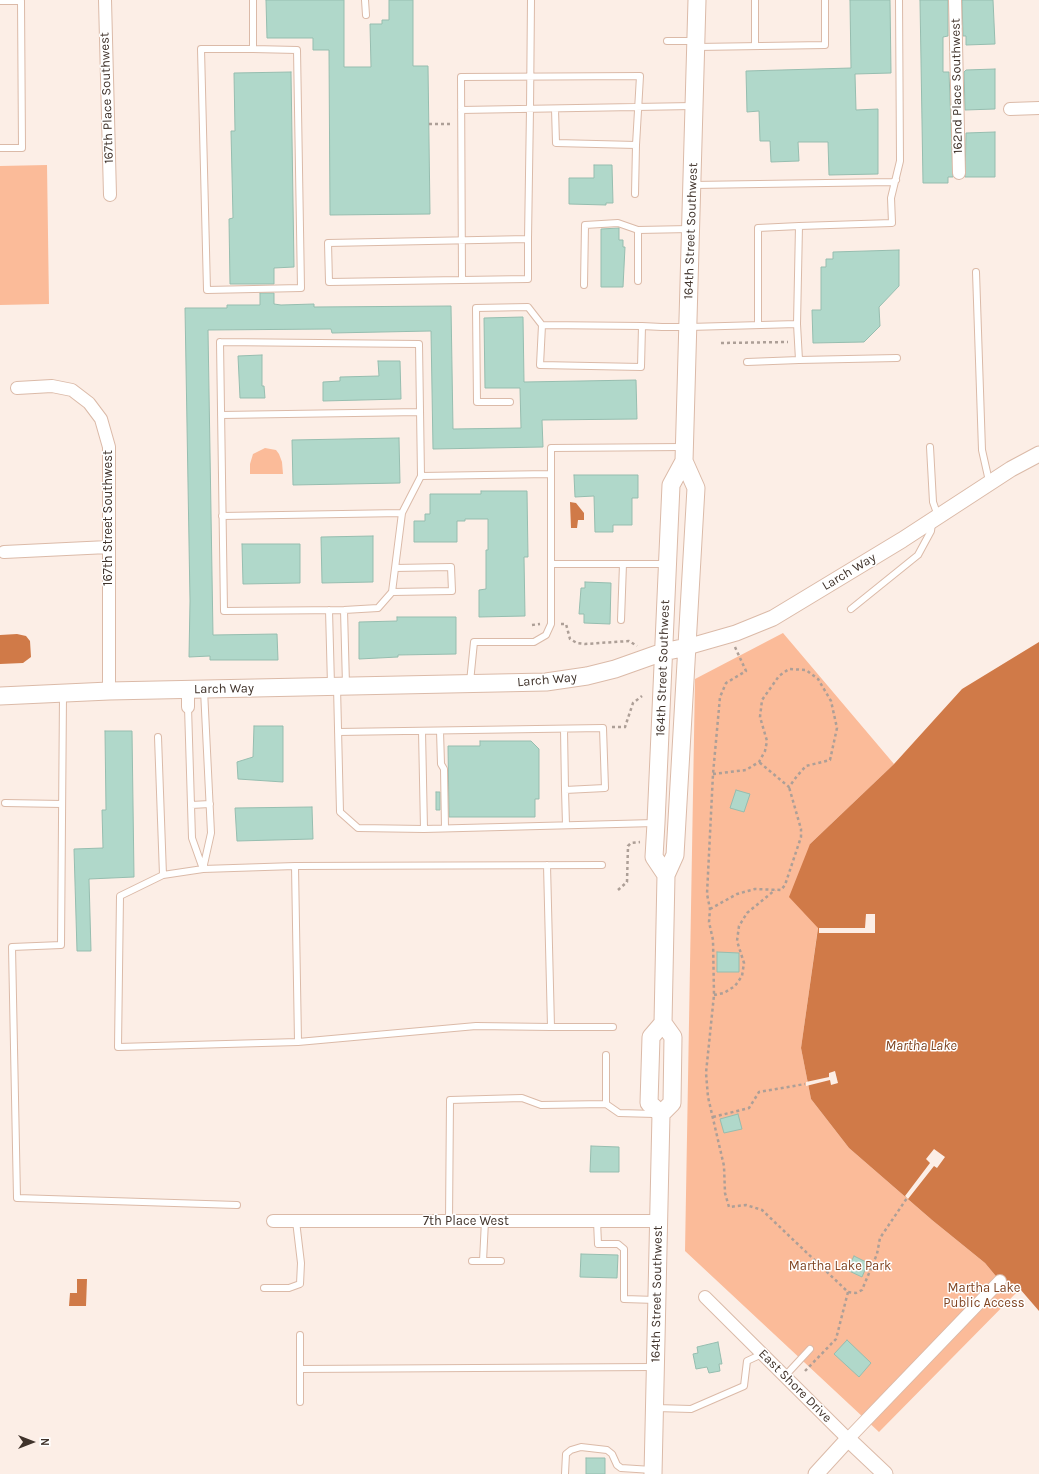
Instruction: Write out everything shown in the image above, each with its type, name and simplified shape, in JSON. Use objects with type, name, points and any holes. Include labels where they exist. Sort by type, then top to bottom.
[{"type":"main road","name":"164th Street Southwest","points":[[666,875],[654,857],[671,485],[684,454],[692,229],[697,0]]},
{"type":"main road","name":"164th Street Southwest","points":[[663,1023],[666,875],[675,855],[696,488],[684,454]]},
{"type":"main road","name":"Larch Way","points":[[0,696],[109,691],[188,698],[204,690],[546,682],[587,676],[615,669],[663,652],[687,647]]},
{"type":"main road","points":[[663,1023],[673,1037],[672,1103],[661,1114],[649,1103],[651,1037],[663,1023]]},
{"type":"main road","name":"164th Street Southwest","points":[[653,1472],[661,1114]]},
{"type":"street","name":"167th Place Southwest","points":[[105,0],[110,195]]},
{"type":"street","name":"162nd Place Southwest","points":[[955,0],[959,173]]},
{"type":"street","points":[[1010,109],[1039,108]]},
{"type":"street","name":"167th Street Southwest","points":[[17,388],[52,386],[72,390],[89,403],[101,419],[108,447],[109,691]]},
{"type":"street","name":"Larch Way","points":[[687,647],[736,633],[773,618],[989,483],[1039,454]]},
{"type":"street","points":[[4,552],[108,547]]},
{"type":"street","name":"7th Place West","points":[[273,1221],[658,1221]]},
{"type":"street","points":[[816,1474],[1000,1281]]},
{"type":"street","name":"East Shore Drive","points":[[705,1297],[885,1474]]},
{"type":"lane","points":[[253,0],[253,48]]},
{"type":"lane","points":[[365,0],[366,15]]},
{"type":"lane","points":[[528,239],[328,243],[329,282],[528,279],[531,0]]},
{"type":"lane","points":[[755,0],[755,46]]},
{"type":"lane","points":[[667,41],[696,44],[755,46],[825,45],[825,0]]},
{"type":"lane","points":[[758,325],[758,228],[892,223],[891,198],[900,161],[899,0]]},
{"type":"lane","points":[[0,1],[21,1],[22,148],[0,148]]},
{"type":"lane","points":[[253,48],[297,50],[301,288],[207,290],[201,50],[253,48]]},
{"type":"lane","points":[[462,280],[460,77],[640,76],[635,194]]},
{"type":"lane","points":[[461,110],[695,106]]},
{"type":"lane","points":[[555,109],[556,143],[636,144]]},
{"type":"lane","points":[[693,186],[893,182],[896,180]]},
{"type":"lane","points":[[584,286],[585,225],[618,223],[638,230],[692,229]]},
{"type":"lane","points":[[799,226],[797,324],[799,360]]},
{"type":"lane","points":[[638,230],[638,281]]},
{"type":"lane","points":[[976,272],[982,450],[989,483]]},
{"type":"lane","points":[[510,402],[477,402],[476,308],[528,307],[542,325],[540,365],[641,367],[642,326]]},
{"type":"lane","points":[[542,325],[688,327],[797,324]]},
{"type":"lane","points":[[220,342],[419,344],[421,476],[402,513],[392,592],[378,608],[344,610],[224,611],[221,415],[220,342]]},
{"type":"lane","points":[[747,362],[897,358]]},
{"type":"lane","points":[[221,415],[420,412]]},
{"type":"lane","points":[[850,609],[918,555],[931,531],[935,518],[930,447]]},
{"type":"lane","points":[[470,684],[474,642],[534,642],[546,635],[551,624],[551,448],[684,454]]},
{"type":"lane","points":[[421,476],[550,474]]},
{"type":"lane","points":[[222,516],[402,513]]},
{"type":"lane","points":[[551,564],[667,564]]},
{"type":"lane","points":[[621,620],[623,564]]},
{"type":"lane","points":[[392,592],[452,591],[451,568],[395,568]]},
{"type":"lane","points":[[329,610],[338,687]]},
{"type":"lane","points":[[344,610],[338,687],[340,812],[358,828],[424,829],[656,823]]},
{"type":"lane","points":[[203,869],[211,833],[204,690]]},
{"type":"lane","points":[[63,693],[61,945],[12,947],[17,1198],[237,1205]]},
{"type":"lane","points":[[188,698],[192,838],[203,869]]},
{"type":"lane","points":[[338,732],[603,728],[605,788],[565,790]]},
{"type":"lane","points":[[564,729],[566,825]]},
{"type":"lane","points":[[422,731],[424,829]]},
{"type":"lane","points":[[440,731],[441,764],[444,769],[445,828]]},
{"type":"lane","points":[[158,738],[162,875]]},
{"type":"lane","points":[[5,802],[62,804]]},
{"type":"lane","points":[[191,805],[210,804]]},
{"type":"lane","points":[[547,865],[551,1027]]},
{"type":"lane","points":[[602,865],[295,866],[203,869],[162,875],[120,896],[118,1047],[298,1042],[476,1026],[613,1027]]},
{"type":"lane","points":[[295,866],[298,1042]]},
{"type":"lane","points":[[606,1055],[606,1104]]},
{"type":"lane","points":[[450,1221],[450,1100],[522,1098],[541,1105],[606,1104],[618,1113],[661,1114]]},
{"type":"lane","points":[[264,1288],[289,1288],[300,1284],[301,1263],[296,1221]]},
{"type":"lane","points":[[483,1261],[485,1221]]},
{"type":"lane","points":[[597,1221],[598,1244],[618,1244],[624,1249],[624,1299],[656,1300]]},
{"type":"lane","points":[[472,1261],[501,1261]]},
{"type":"lane","points":[[300,1335],[300,1402]]},
{"type":"lane","points":[[785,1376],[810,1349]]},
{"type":"lane","points":[[654,1408],[691,1409],[744,1386],[747,1360],[762,1354]]},
{"type":"lane","points":[[300,1369],[655,1367]]},
{"type":"lane","points":[[565,1474],[566,1454],[571,1450],[581,1447],[607,1450],[612,1454],[617,1465],[621,1468],[653,1472]]},
{"type":"path","points":[[429,124],[461,123]]},
{"type":"path","points":[[721,343],[789,342]]},
{"type":"path","points":[[562,624],[566,624],[570,639],[577,643],[585,644],[629,641],[637,646]]},
{"type":"path","points":[[735,647],[746,671],[726,682],[720,696],[713,774],[707,894],[710,909],[709,922],[713,940],[714,995],[706,1073],[708,1097],[724,1166],[725,1193],[729,1207],[746,1205],[762,1210],[848,1292],[856,1293],[862,1290],[877,1254],[880,1238],[907,1198]]},
{"type":"path","points":[[713,774],[746,770],[760,762],[767,741],[760,716],[762,700],[779,676],[789,669],[806,670],[818,679],[831,701],[837,728],[830,760],[806,766],[796,776],[789,787]]},
{"type":"path","points":[[603,728],[625,727],[633,703],[642,696]]},
{"type":"path","points":[[710,909],[737,894],[755,888],[781,890],[785,885],[800,837],[801,829],[789,787],[760,762]]},
{"type":"path","points":[[618,890],[626,882],[628,846],[631,843],[640,842]]},
{"type":"path","points":[[714,995],[724,993],[735,986],[742,976],[744,963],[737,941],[739,926],[746,913],[775,890]]},
{"type":"path","points":[[713,1117],[749,1108],[760,1092],[804,1084]]},
{"type":"path","points":[[804,1372],[836,1339],[848,1292]]},
{"type":"green space","points":[[47,165],[49,304],[0,305],[0,166]]},
{"type":"green space","points":[[265,448],[276,450],[279,454],[282,462],[283,474],[250,474],[250,464],[253,454]]},
{"type":"green space","name":"Martha Lake Park","points":[[783,633],[894,764],[810,844],[818,927],[801,1048],[811,1099],[849,1148],[932,1220],[985,1263],[1000,1281],[1020,1289],[879,1432],[685,1251],[695,679]]},
{"type":"water","points":[[570,502],[576,503],[584,513],[584,520],[578,520],[577,528],[571,528]]},
{"type":"water","points":[[17,634],[26,636],[30,641],[31,657],[23,663],[0,664],[0,635]]},
{"type":"water","name":"Martha Lake","points":[[1039,642],[1039,1311],[1020,1289],[1000,1281],[985,1263],[932,1220],[849,1148],[811,1099],[801,1048],[818,928],[789,897],[810,844],[894,764],[962,689]]},
{"type":"water","points":[[77,1279],[87,1279],[86,1306],[69,1306],[70,1293],[77,1293]]},
{"type":"pier","points":[[866,914],[875,914],[875,933],[819,933],[819,928],[865,928]]},
{"type":"pier","points":[[835,1071],[838,1083],[831,1085],[830,1080],[806,1086],[806,1082],[829,1077],[829,1073]]},
{"type":"pier","points":[[934,1149],[945,1157],[937,1168],[934,1166],[908,1199],[905,1196],[930,1163],[926,1159]]},
{"type":"building","points":[[266,0],[344,0],[344,67],[371,67],[370,24],[382,24],[382,20],[389,20],[389,0],[413,0],[413,66],[428,66],[430,214],[330,215],[329,50],[313,50],[313,38],[267,38]]},
{"type":"building","points":[[850,0],[890,0],[891,73],[855,74],[856,110],[878,109],[878,174],[829,175],[828,142],[798,142],[799,161],[771,162],[770,141],[760,141],[759,111],[747,112],[746,71],[851,68]]},
{"type":"building","points":[[920,0],[948,0],[948,36],[943,37],[943,72],[949,72],[953,177],[948,177],[948,183],[923,183]]},
{"type":"building","points":[[962,0],[993,0],[995,44],[966,45],[966,36],[963,36]]},
{"type":"building","points":[[995,69],[995,109],[965,110],[964,72],[966,70]]},
{"type":"building","points":[[291,72],[294,267],[274,268],[274,284],[230,284],[229,219],[233,218],[231,131],[235,131],[234,73]]},
{"type":"building","points":[[995,132],[995,177],[965,177],[966,133]]},
{"type":"building","points":[[594,165],[612,165],[613,203],[606,203],[606,205],[569,204],[569,178],[594,178]]},
{"type":"building","points":[[619,228],[619,240],[623,240],[623,247],[625,247],[623,287],[601,287],[601,229]]},
{"type":"building","points":[[899,250],[899,286],[879,307],[880,326],[864,342],[813,343],[812,310],[821,310],[821,267],[826,267],[826,259],[833,259],[833,252]]},
{"type":"building","points":[[260,293],[274,293],[274,304],[281,305],[314,304],[314,307],[451,306],[453,429],[521,428],[520,388],[485,388],[484,318],[523,317],[524,382],[636,380],[637,419],[542,420],[543,447],[433,449],[431,331],[332,333],[331,329],[208,330],[213,635],[277,634],[278,660],[210,660],[210,656],[189,657],[190,601],[185,308],[227,308],[227,305],[260,305]]},
{"type":"building","points":[[262,355],[262,386],[264,386],[265,398],[240,398],[238,356]]},
{"type":"building","points":[[378,361],[400,361],[401,399],[323,401],[323,382],[340,381],[340,377],[379,376]]},
{"type":"building","points":[[399,438],[400,483],[293,485],[292,440]]},
{"type":"building","points":[[574,475],[638,475],[638,498],[632,498],[632,525],[613,525],[613,532],[595,532],[594,496],[575,497]]},
{"type":"building","points":[[481,491],[527,491],[528,557],[524,557],[525,616],[479,617],[479,590],[486,589],[488,519],[465,519],[465,521],[457,521],[457,542],[414,542],[414,521],[425,521],[425,514],[430,514],[430,494],[481,494]]},
{"type":"building","points":[[373,536],[373,582],[322,583],[321,537]]},
{"type":"building","points":[[242,544],[300,544],[300,583],[243,584]]},
{"type":"building","points":[[585,582],[611,583],[610,624],[584,623],[584,614],[579,614],[581,588],[585,588]]},
{"type":"building","points":[[397,617],[456,617],[456,654],[398,655],[398,657],[359,659],[359,622],[397,621]]},
{"type":"building","points":[[254,726],[283,726],[283,782],[238,779],[237,762],[253,757]]},
{"type":"building","points":[[105,731],[132,731],[134,877],[89,879],[91,951],[77,951],[74,849],[103,848],[102,810],[106,810]]},
{"type":"building","points":[[480,741],[531,741],[539,749],[539,799],[535,799],[535,817],[449,817],[448,746],[480,746]]},
{"type":"building","points":[[736,790],[750,794],[744,812],[730,808]]},
{"type":"building","points":[[436,792],[440,792],[440,810],[436,810]]},
{"type":"building","points":[[312,807],[313,839],[237,841],[235,808]]},
{"type":"building","points":[[717,952],[739,953],[739,972],[717,972]]},
{"type":"building","points":[[738,1114],[742,1129],[724,1133],[720,1119]]},
{"type":"building","points":[[591,1146],[619,1147],[619,1172],[590,1172]]},
{"type":"building","points":[[581,1254],[618,1255],[617,1278],[580,1277]]},
{"type":"building","points":[[854,1256],[868,1263],[862,1277],[847,1270]]},
{"type":"building","points":[[847,1340],[871,1363],[859,1377],[834,1354]]},
{"type":"building","points":[[718,1342],[722,1364],[719,1364],[720,1371],[709,1373],[707,1367],[696,1369],[693,1354],[698,1353],[697,1347]]},
{"type":"building","points":[[586,1458],[605,1458],[605,1474],[586,1474]]},
{"type":"park label","name":"Martha Lake Public Access","points":[[984,1296]]}]
